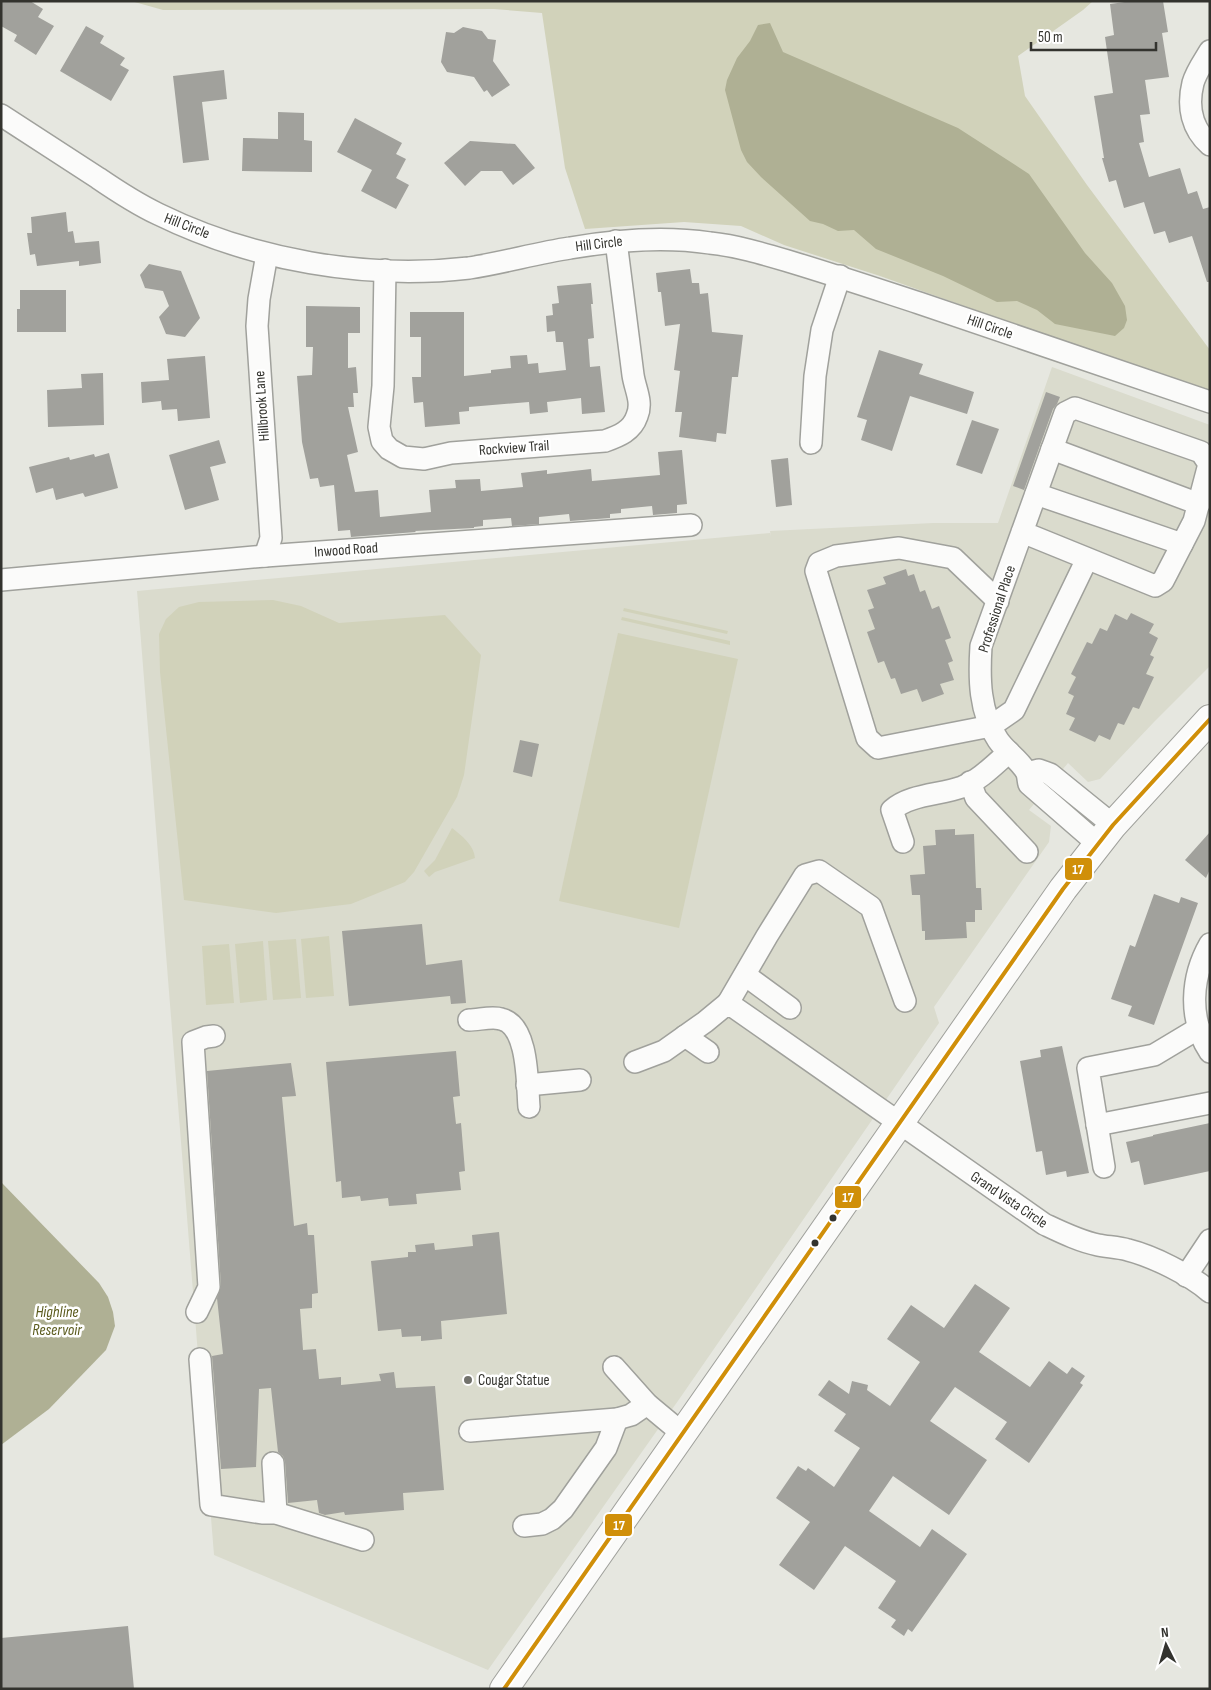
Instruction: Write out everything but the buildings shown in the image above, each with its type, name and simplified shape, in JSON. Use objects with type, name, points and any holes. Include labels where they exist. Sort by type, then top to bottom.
[{"type":"main road","points":[[504,1689],[1031,934],[1105,834],[1210,719]]},
{"type":"street","points":[[1210,51],[1193,81],[1190,101],[1192,119],[1200,136],[1210,145]]},
{"type":"street","name":"Hill Circle","points":[[3,120],[156,214],[267,254],[322,265],[356,269],[427,270],[469,268],[567,248],[616,241],[707,242],[741,248],[840,276],[1210,402]]},
{"type":"street","name":"Rockview Trail","points":[[385,270],[383,386],[379,427],[382,441],[389,449],[403,457],[424,459],[451,453],[605,441],[620,436],[632,427],[638,416],[640,405],[634,379],[616,241]]},
{"type":"street","name":"Hillbrook Lane","points":[[265,556],[271,538],[257,326],[259,299],[267,254]]},
{"type":"street","points":[[811,443],[815,376],[822,330],[840,276]]},
{"type":"street","name":"Professional Place","points":[[1105,834],[1050,774],[1039,770],[1027,773],[998,740],[987,716],[981,694],[981,646],[1065,412],[1075,408],[1200,452],[1209,464],[1199,504]]},
{"type":"street","points":[[1021,536],[1087,558],[1156,586],[1163,581],[1194,521],[1199,504],[1052,449]]},
{"type":"street","points":[[1036,494],[1182,544]]},
{"type":"street","name":"Inwood Road","points":[[1,580],[265,556],[690,524]]},
{"type":"street","points":[[998,601],[953,558],[899,548],[836,556],[819,563],[816,571],[867,738],[878,748],[992,726],[1014,710],[1087,558]]},
{"type":"street","points":[[903,842],[892,810],[897,805],[963,786],[983,774],[1009,752]]},
{"type":"street","points":[[970,782],[976,798],[1027,852]]},
{"type":"street","points":[[635,1062],[664,1051],[728,1003],[805,875],[818,870],[871,907],[883,960],[905,1001]]},
{"type":"street","points":[[1210,944],[1202,957],[1194,987],[1195,1009],[1199,1028],[1210,1052]]},
{"type":"street","points":[[744,975],[790,1008]]},
{"type":"street","name":"Grand Vista Circle","points":[[728,1003],[1044,1224],[1096,1245],[1128,1250],[1147,1256],[1170,1266],[1209,1288]]},
{"type":"street","points":[[469,1020],[500,1018],[511,1024],[519,1035],[522,1043],[529,1107]]},
{"type":"street","points":[[1104,1167],[1088,1068],[1154,1055],[1199,1028]]},
{"type":"street","points":[[197,1312],[209,1287],[193,1042],[214,1036]]},
{"type":"street","points":[[686,1036],[708,1052]]},
{"type":"street","points":[[527,1084],[580,1080]]},
{"type":"street","points":[[1097,1125],[1210,1103]]},
{"type":"street","points":[[1186,1276],[1210,1240]]},
{"type":"street","points":[[200,1360],[211,1506],[276,1513],[362,1540]]},
{"type":"street","points":[[614,1367],[647,1404],[683,1434]]},
{"type":"street","points":[[470,1431],[617,1419],[631,1415],[647,1404]]},
{"type":"street","points":[[524,1526],[542,1524],[563,1510],[606,1448],[617,1419]]},
{"type":"street","points":[[273,1463],[276,1513]]},
{"type":"shaded area","points":[[131,1],[1093,1],[1018,56],[1025,96],[1087,185],[1210,350],[1210,394],[880,276],[784,245],[741,226],[684,222],[585,229],[565,168],[542,13],[494,9],[163,10]]},
{"type":"shaded area","points":[[1052,367],[1210,425],[1210,666],[1100,779],[1088,782],[1068,763],[1029,810],[1051,826],[1049,842],[934,1007],[939,1023],[680,1398],[488,1670],[214,1555],[137,591],[770,533],[771,537],[770,531],[933,523],[998,523]]},
{"type":"shaded area","points":[[273,600],[301,606],[339,623],[445,615],[481,655],[464,775],[457,797],[414,872],[405,882],[351,904],[276,913],[184,900],[160,672],[159,634],[166,619],[179,607],[199,602]]},
{"type":"shaded area","points":[[624,608],[728,631],[727,634],[623,611]]},
{"type":"shaded area","points":[[622,617],[730,641],[730,645],[621,620]]},
{"type":"shaded area","points":[[618,633],[738,659],[679,928],[559,901]]},
{"type":"shaded area","points":[[452,828],[470,845],[475,858],[435,872],[429,877],[424,871],[435,860]]},
{"type":"shaded area","points":[[329,936],[334,996],[306,998],[301,939]]},
{"type":"shaded area","points":[[296,939],[301,998],[273,1000],[268,941]]},
{"type":"shaded area","points":[[263,941],[267,1000],[240,1003],[235,944]]},
{"type":"shaded area","points":[[229,944],[234,1003],[206,1005],[202,946]]},
{"type":"water","points":[[770,23],[783,52],[958,128],[1029,174],[1085,253],[1112,283],[1125,306],[1127,320],[1124,328],[1115,336],[1055,324],[1037,310],[1017,301],[997,302],[943,276],[876,249],[854,230],[838,231],[823,224],[810,221],[747,162],[741,150],[725,90],[727,80],[737,58],[750,41],[758,25]]},
{"type":"water","name":"Highline Reservoir","points":[[1,1182],[99,1283],[108,1297],[115,1326],[106,1350],[49,1409],[1,1445]]},
{"type":"transit line","name":"17","points":[[504,1689],[1063,889],[1113,825],[1210,719]]},
{"type":"place","name":"Cougar Statue","points":[[468,1380]]}]
